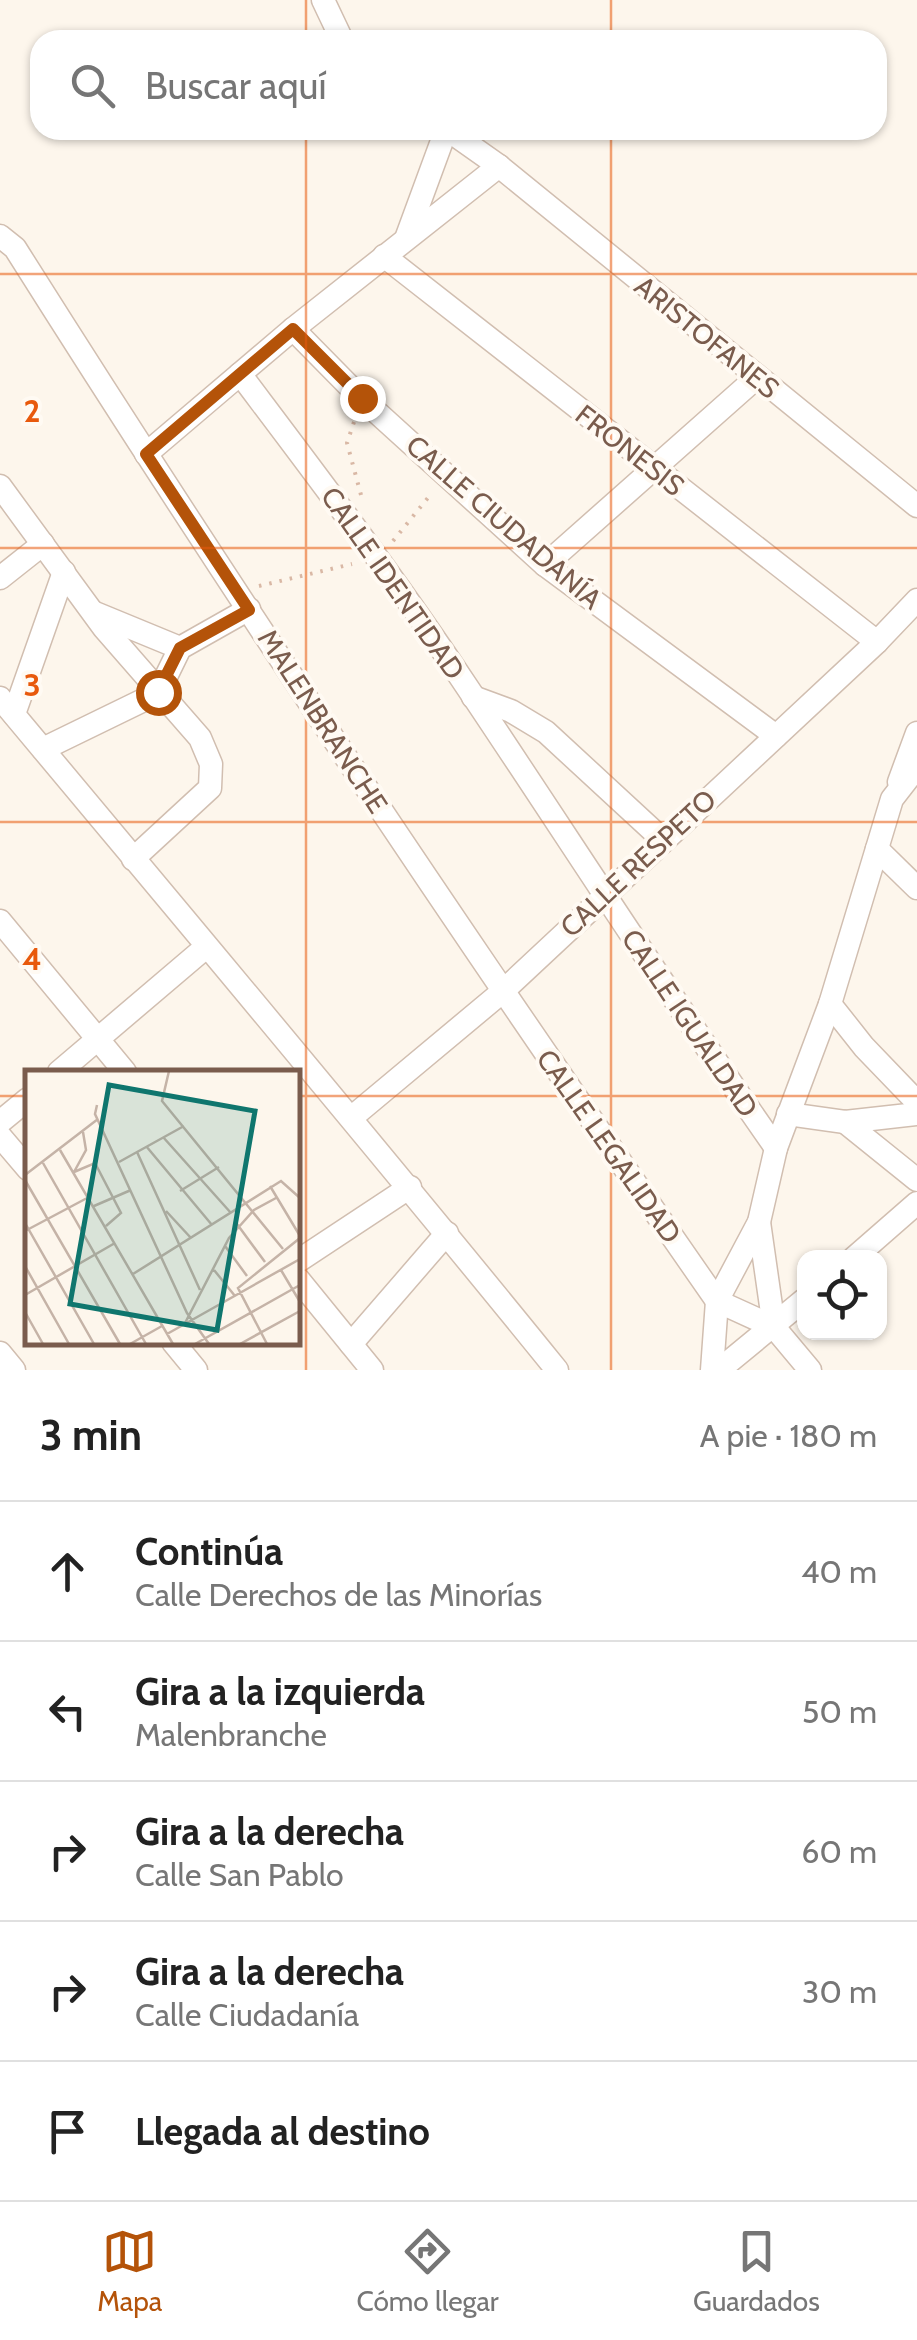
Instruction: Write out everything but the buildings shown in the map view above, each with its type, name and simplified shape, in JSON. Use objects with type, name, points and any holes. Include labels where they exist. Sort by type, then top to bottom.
[{"type":"street","points":[[323,0],[337,30]]},
{"type":"street","points":[[405,240],[443,140]]},
{"type":"street","name":"ARISTOFANES","points":[[461,140],[499,166],[917,506]]},
{"type":"street","points":[[146,454],[293,329],[499,166]]},
{"type":"street","name":"MALENBRANCHE","points":[[8,242],[502,992]]},
{"type":"street","name":"FRONESIS","points":[[384,256],[877,642]]},
{"type":"street","name":"CALLE CIUDADANÍA","points":[[293,329],[362,398],[545,565],[776,736]]},
{"type":"street","name":"CALLE IDENTIDAD","points":[[240,374],[378,559],[473,697],[511,711],[546,732],[662,840]]},
{"type":"street","points":[[545,565],[756,378]]},
{"type":"street","points":[[0,486],[93,612],[200,738],[211,764],[210,788],[133,859]]},
{"type":"street","points":[[0,578],[42,544]]},
{"type":"street","points":[[64,572],[7,706],[558,1370]]},
{"type":"street","name":"CALLE RESPETO","points":[[351,1118],[502,992],[877,642],[917,600]]},
{"type":"street","points":[[43,750],[158,692],[180,648],[249,610]]},
{"type":"street","points":[[93,612],[180,648]]},
{"type":"street","name":"CALLE IGUALDAD","points":[[473,697],[603,896],[776,1148]]},
{"type":"street","points":[[716,1370],[716,1301],[759,1222],[776,1148],[830,1004],[892,799],[917,734]]},
{"type":"street","points":[[892,799],[917,767]]},
{"type":"street","points":[[877,849],[917,888]]},
{"type":"street","points":[[0,921],[124,1070]]},
{"type":"street","points":[[61,1070],[206,947]]},
{"type":"street","name":"CALLE LEGALIDAD","points":[[502,992],[716,1301]]},
{"type":"street","points":[[830,1004],[864,1048],[917,1102]]},
{"type":"street","points":[[0,1122],[25,1101]]},
{"type":"street","points":[[788,1114],[845,1122],[917,1114]]},
{"type":"street","points":[[845,1122],[917,1180]]},
{"type":"street","points":[[0,1136],[25,1165]]},
{"type":"street","points":[[300,1260],[410,1187]]},
{"type":"street","points":[[863,1250],[917,1203]]},
{"type":"street","points":[[759,1222],[774,1327]]},
{"type":"street","points":[[352,1344],[447,1234]]},
{"type":"street","points":[[300,1282],[372,1370]]},
{"type":"street","points":[[716,1301],[774,1327],[810,1370]]},
{"type":"street","points":[[716,1370],[797,1306]]},
{"type":"street","points":[[175,1345],[196,1370]]},
{"type":"street","points":[[0,1354],[14,1370]]},
{"type":"path","points":[[362,398],[347,443],[363,502]]},
{"type":"route","points":[[158,692],[180,648],[249,610],[146,454],[293,329],[362,398]]}]
